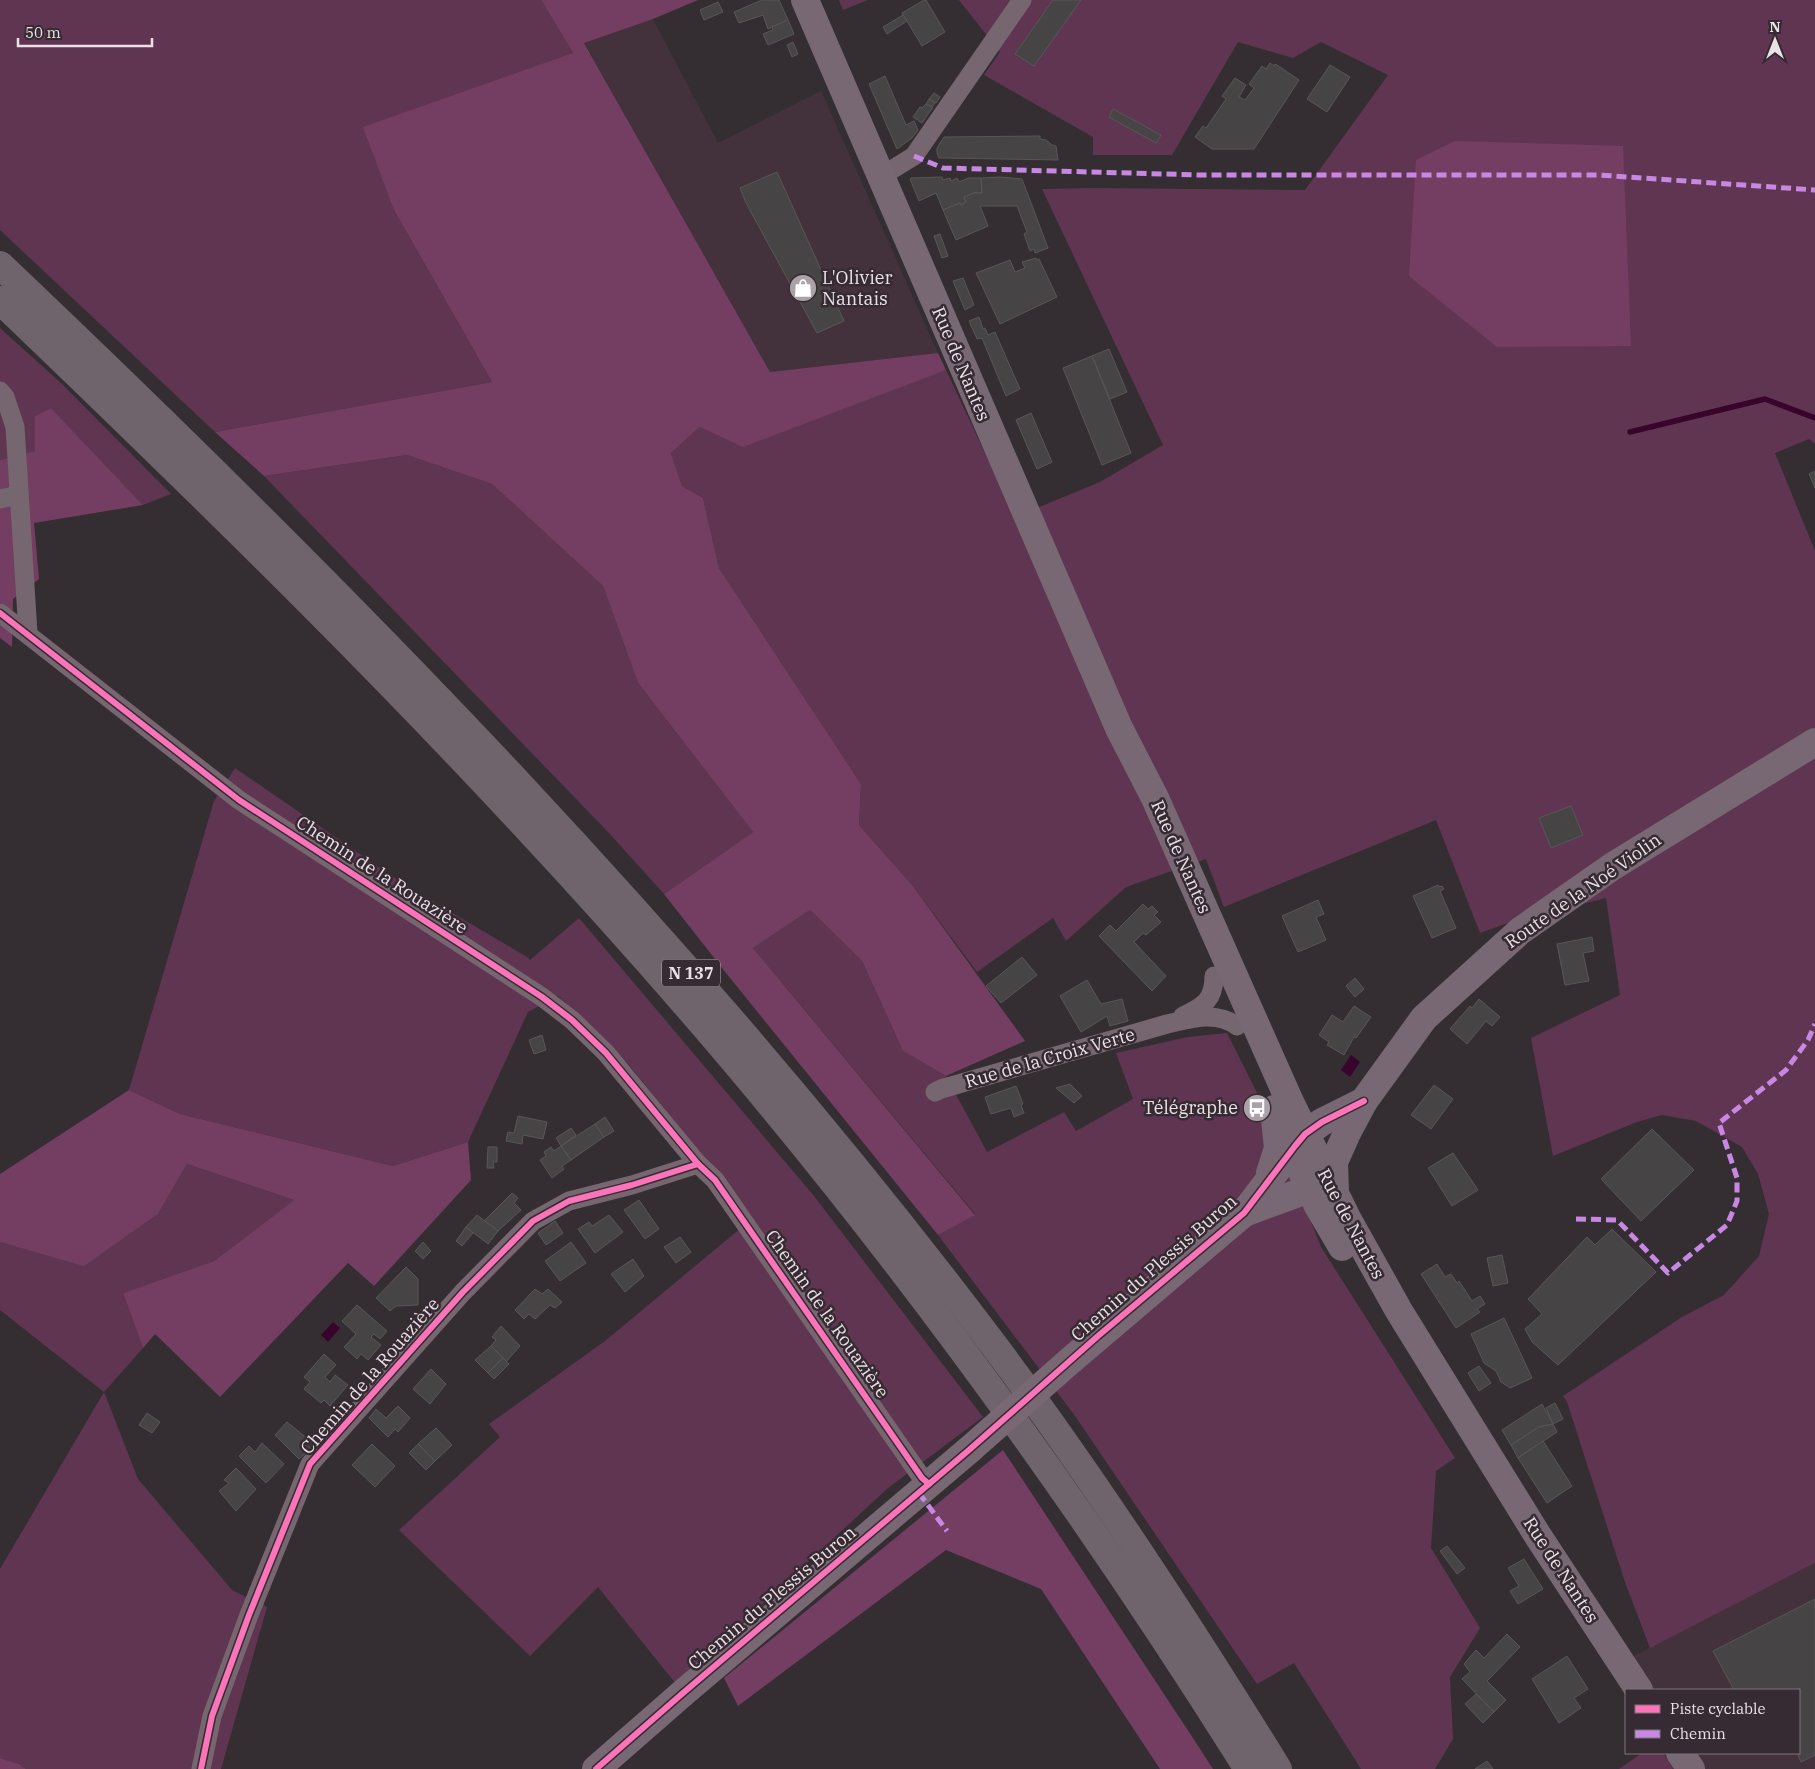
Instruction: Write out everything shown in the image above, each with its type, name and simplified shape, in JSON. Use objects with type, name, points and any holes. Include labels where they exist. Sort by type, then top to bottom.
[{"type":"highway","name":"N 137","points":[[0,265],[221,479],[422,681],[578,847],[734,1022],[912,1239],[1058,1432],[1176,1609],[1278,1769]]},
{"type":"highway","name":"N 137","points":[[0,300],[197,491],[408,702],[594,902],[732,1059],[860,1215],[982,1376],[1124,1576],[1248,1769]]},
{"type":"main road","name":"Rue de Nantes","points":[[805,0],[1119,728],[1144,802],[1224,1004],[1283,1100]]},
{"type":"main road","name":"Route de la Noé Violin","points":[[1311,1168],[1342,1124],[1364,1101],[1424,1018],[1520,931],[1613,866],[1815,742]]},
{"type":"main road","name":"Rue de Nantes","points":[[1224,1004],[1283,1100]]},
{"type":"main road","points":[[1224,1004],[1275,1092],[1385,1320],[1486,1470],[1538,1536]]},
{"type":"main road","points":[[1283,1100],[1311,1168]]},
{"type":"main road","points":[[1283,1100],[1342,1124]]},
{"type":"main road","points":[[1268,1194],[1278,1148],[1283,1100]]},
{"type":"main road","name":"Route de la Noé Violin","points":[[1311,1168],[1342,1124]]},
{"type":"main road","name":"Rue de Nantes","points":[[1311,1168],[1538,1536],[1638,1689]]},
{"type":"main road","points":[[1268,1194],[1311,1168]]},
{"type":"main road","name":"Chemin du Plessis Buron","points":[[596,1769],[1244,1213],[1268,1194],[1295,1195],[1311,1168]]},
{"type":"main road","points":[[1681,1754],[1691,1769]]},
{"type":"street","points":[[880,177],[914,156],[1022,0]]},
{"type":"street","points":[[0,391],[5,397],[15,426],[28,634]]},
{"type":"street","points":[[0,499],[19,494]]},
{"type":"street","name":"Chemin de la Rouazière","points":[[0,613],[239,800],[534,992],[572,1020],[606,1053],[698,1164],[715,1180],[922,1478],[929,1484]]},
{"type":"street","name":"Rue de la Croix Verte","points":[[935,1092],[1167,1024],[1224,1004]]},
{"type":"street","name":"Chemin de la Rouazière","points":[[201,1769],[212,1716],[249,1615],[310,1464],[463,1292],[533,1220],[569,1202],[698,1164]]},
{"type":"shaded area","points":[[0,0],[541,0],[573,53],[394,210],[492,382],[215,432],[0,230]]},
{"type":"shaded area","points":[[541,0],[698,0],[653,19],[584,43],[770,372],[938,353],[946,370],[743,447],[700,427],[671,453],[682,486],[703,498],[719,568],[861,784],[859,825],[913,886],[1025,1041],[946,1076],[903,1051],[862,961],[810,910],[753,948],[975,1215],[938,1235],[664,894],[753,832],[638,683],[603,586],[492,484],[407,455],[264,476],[215,432],[492,382],[394,210],[363,127],[573,53]]},
{"type":"shaded area","points":[[839,0],[868,0],[843,10]]},
{"type":"shaded area","points":[[959,0],[1815,0],[1815,444],[1809,439],[1775,453],[1815,551],[1815,1563],[1650,1648],[1625,1582],[1567,1402],[1563,1396],[1682,1317],[1724,1295],[1759,1256],[1769,1214],[1758,1174],[1742,1147],[1696,1121],[1662,1115],[1637,1122],[1553,1156],[1531,1038],[1620,995],[1606,898],[1505,924],[1480,933],[1436,820],[1224,907],[1206,859],[1126,887],[1066,941],[1053,918],[977,972],[913,886],[859,825],[861,784],[719,568],[703,498],[682,486],[671,453],[700,427],[946,370],[1015,517],[1100,482],[1163,445],[1042,189],[1305,190],[1388,75],[1321,42],[1293,58],[1238,42],[1172,155],[1093,155],[1093,137],[984,75],[1000,52]]},
{"type":"shaded area","points":[[653,19],[718,143],[821,91],[938,353],[770,372],[584,42]]},
{"type":"shaded area","points":[[1455,141],[1623,146],[1631,346],[1497,347],[1409,276],[1416,160]]},
{"type":"shaded area","points":[[0,328],[62,384],[171,494],[143,505],[51,408],[35,416],[35,451],[0,460]]},
{"type":"shaded area","points":[[51,408],[143,505],[34,523],[39,579],[13,599],[12,647],[0,638],[0,460],[35,451],[35,416]]},
{"type":"shaded area","points":[[407,455],[492,484],[603,586],[638,683],[753,832],[664,894],[609,833],[264,476]]},
{"type":"shaded area","points":[[235,768],[402,883],[530,960],[579,918],[814,1196],[983,1417],[888,1488],[676,1684],[598,1587],[530,1656],[399,1530],[500,1437],[489,1424],[605,1341],[753,1218],[629,1065],[558,996],[528,1012],[468,1142],[393,1166],[180,1114],[129,1090],[214,801]]},
{"type":"shaded area","points":[[810,910],[862,961],[903,1051],[946,1076],[987,1152],[1064,1112],[1076,1131],[1133,1099],[1116,1053],[1188,1037],[1227,1033],[1270,1119],[1321,1247],[1455,1458],[1436,1471],[1431,1548],[1480,1628],[1450,1677],[1453,1739],[1435,1769],[1361,1769],[1294,1663],[1257,1684],[1075,1416],[938,1235],[975,1214],[753,948]]},
{"type":"shaded area","points":[[1351,1055],[1360,1062],[1350,1077],[1341,1070]]},
{"type":"shaded area","points":[[129,1090],[180,1114],[393,1166],[468,1142],[471,1180],[374,1286],[348,1263],[220,1397],[155,1334],[143,1348],[123,1293],[214,1261],[294,1200],[187,1164],[158,1214],[84,1266],[0,1242],[0,1174]]},
{"type":"shaded area","points":[[187,1164],[294,1200],[214,1261],[123,1293],[143,1348],[104,1392],[0,1310],[0,1242],[84,1265],[158,1214]]},
{"type":"shaded area","points":[[333,1322],[340,1328],[328,1342],[321,1335]]},
{"type":"shaded area","points":[[104,1392],[138,1479],[232,1590],[267,1607],[221,1769],[26,1769],[19,1764],[0,1758],[0,1569]]},
{"type":"shaded area","points":[[1003,1450],[1213,1769],[1160,1769],[1041,1589],[946,1550],[738,1706],[724,1678]]},
{"type":"shaded area","points":[[1815,1563],[1815,1769],[1673,1769],[1664,1754],[1800,1754],[1800,1689],[1625,1689],[1612,1667]]},
{"type":"shaded area","points":[[1641,1754],[1664,1754],[1673,1769],[1619,1769]]},
{"type":"shaded area","points":[[0,1758],[19,1764],[26,1769],[0,1769]]},
{"type":"building","points":[[762,0],[779,0],[788,20],[768,29],[763,15],[739,23],[734,12]]},
{"type":"building","points":[[926,0],[945,32],[922,46],[902,13]]},
{"type":"building","points":[[1053,0],[1081,0],[1034,66],[1015,54]]},
{"type":"building","points":[[718,2],[723,12],[704,20],[700,10]]},
{"type":"building","points":[[903,15],[907,21],[887,34],[883,27]]},
{"type":"building","points":[[788,20],[794,34],[768,45],[763,34],[773,30],[772,27]]},
{"type":"building","points":[[793,42],[798,54],[792,57],[787,45]]},
{"type":"building","points":[[1270,63],[1274,66],[1275,64],[1299,80],[1254,149],[1212,149],[1195,137],[1203,126],[1206,128],[1226,99],[1222,96],[1235,78],[1246,85],[1239,97],[1245,100],[1254,88],[1249,84],[1262,66],[1266,69]]},
{"type":"building","points":[[1330,65],[1350,77],[1327,112],[1307,99]]},
{"type":"building","points":[[885,76],[906,125],[914,121],[918,130],[912,138],[897,149],[869,84]]},
{"type":"building","points":[[934,93],[940,97],[936,103],[929,99]]},
{"type":"building","points":[[929,99],[935,103],[932,107],[926,104]]},
{"type":"building","points":[[926,104],[933,107],[922,123],[913,117],[920,107],[922,108]]},
{"type":"building","points":[[1113,109],[1161,135],[1156,143],[1109,117]]},
{"type":"building","points":[[1040,136],[1040,139],[1056,146],[1058,160],[939,158],[937,153],[937,148],[944,137]]},
{"type":"building","points":[[777,172],[844,321],[817,333],[746,203],[740,188]]},
{"type":"building","points":[[942,177],[943,180],[950,178],[951,181],[957,178],[959,182],[968,178],[981,178],[982,193],[974,193],[964,197],[966,202],[943,210],[936,193],[919,201],[910,179]]},
{"type":"building","points":[[981,178],[1022,179],[1048,248],[1035,253],[1034,249],[1030,251],[1024,234],[1027,232],[1017,206],[980,206],[988,226],[956,240],[943,210],[966,202],[964,197],[974,193],[982,193]]},
{"type":"building","points":[[940,234],[948,256],[942,258],[934,236]]},
{"type":"building","points":[[1036,258],[1037,260],[1039,259],[1057,297],[1000,324],[976,273],[1010,260],[1015,272],[1025,268],[1022,262]]},
{"type":"building","points":[[963,278],[974,305],[965,310],[953,281]]},
{"type":"building","points":[[979,317],[983,329],[985,328],[988,335],[995,332],[1020,389],[1006,396],[982,338],[977,339],[969,321]]},
{"type":"building","points":[[1109,349],[1127,392],[1110,399],[1092,356]]},
{"type":"building","points":[[1092,356],[1131,453],[1102,465],[1063,368]]},
{"type":"building","points":[[1031,413],[1052,462],[1037,469],[1016,420]]},
{"type":"building","points":[[1815,471],[1815,488],[1809,474]]},
{"type":"building","points":[[1571,806],[1583,835],[1551,848],[1539,818]]},
{"type":"building","points":[[1438,885],[1444,889],[1440,891],[1456,928],[1432,938],[1413,896]]},
{"type":"building","points":[[1318,900],[1324,914],[1316,917],[1326,940],[1298,952],[1282,916]]},
{"type":"building","points":[[1143,904],[1148,909],[1152,906],[1158,912],[1154,915],[1161,922],[1146,935],[1143,933],[1134,942],[1166,976],[1152,991],[1099,936],[1110,925],[1116,931]]},
{"type":"building","points":[[1592,937],[1594,951],[1583,953],[1589,981],[1565,985],[1557,944]]},
{"type":"building","points":[[1022,957],[1037,975],[1001,1003],[986,986]]},
{"type":"building","points":[[1355,978],[1364,989],[1355,997],[1346,986]]},
{"type":"building","points":[[1087,980],[1101,1004],[1122,999],[1128,1021],[1110,1026],[1107,1016],[1081,1032],[1060,996]]},
{"type":"building","points":[[1479,999],[1500,1017],[1492,1026],[1486,1021],[1467,1044],[1450,1029],[1470,1006],[1472,1008]]},
{"type":"building","points":[[1354,1006],[1371,1017],[1356,1038],[1354,1037],[1344,1055],[1327,1045],[1329,1042],[1319,1035],[1332,1015],[1343,1022]]},
{"type":"building","points":[[542,1035],[546,1050],[534,1054],[529,1040]]},
{"type":"building","points":[[1070,1084],[1082,1096],[1074,1103],[1056,1088]]},
{"type":"building","points":[[1434,1085],[1453,1099],[1431,1129],[1411,1115]]},
{"type":"building","points":[[1016,1086],[1023,1104],[1021,1105],[1024,1113],[1014,1117],[1011,1108],[991,1114],[985,1097]]},
{"type":"building","points":[[518,1116],[547,1122],[543,1139],[523,1135],[522,1144],[506,1141],[508,1132],[514,1133]]},
{"type":"building","points":[[605,1117],[614,1131],[604,1137],[595,1124]]},
{"type":"building","points":[[595,1124],[604,1137],[571,1160],[561,1146]]},
{"type":"building","points":[[571,1128],[576,1135],[561,1146],[556,1138]]},
{"type":"building","points":[[1652,1129],[1694,1170],[1641,1221],[1601,1179]]},
{"type":"building","points":[[561,1146],[571,1160],[562,1166],[564,1169],[552,1178],[540,1160],[546,1156],[544,1152],[551,1147],[554,1151]]},
{"type":"building","points":[[488,1147],[497,1147],[497,1162],[493,1162],[494,1168],[487,1168]]},
{"type":"building","points":[[1453,1153],[1478,1190],[1452,1206],[1428,1168]]},
{"type":"building","points":[[512,1193],[518,1198],[514,1203],[521,1210],[498,1231],[484,1221]]},
{"type":"building","points":[[639,1200],[659,1229],[645,1239],[624,1210]]},
{"type":"building","points":[[477,1215],[498,1231],[488,1244],[466,1227]]},
{"type":"building","points":[[609,1215],[623,1232],[595,1253],[578,1229],[589,1222],[592,1226]]},
{"type":"building","points":[[555,1221],[563,1233],[546,1245],[538,1233]]},
{"type":"building","points":[[466,1227],[473,1233],[462,1246],[456,1241]]},
{"type":"building","points":[[1612,1229],[1656,1272],[1558,1365],[1532,1342],[1525,1329],[1542,1314],[1528,1299],[1587,1237],[1595,1245]]},
{"type":"building","points":[[680,1237],[691,1252],[676,1263],[664,1247]]},
{"type":"building","points":[[423,1242],[431,1251],[423,1259],[415,1251]]},
{"type":"building","points":[[571,1242],[586,1263],[560,1281],[545,1261]]},
{"type":"building","points":[[1502,1255],[1508,1283],[1493,1286],[1487,1258]]},
{"type":"building","points":[[633,1259],[644,1276],[625,1292],[611,1274]]},
{"type":"building","points":[[1437,1264],[1445,1277],[1451,1274],[1457,1283],[1459,1281],[1472,1301],[1480,1296],[1485,1304],[1477,1309],[1480,1312],[1456,1328],[1421,1274]]},
{"type":"building","points":[[406,1267],[418,1279],[418,1305],[396,1306],[390,1311],[376,1298]]},
{"type":"building","points":[[535,1289],[542,1294],[548,1289],[562,1302],[555,1308],[550,1305],[535,1319],[529,1314],[524,1319],[515,1310]]},
{"type":"building","points":[[357,1305],[387,1331],[380,1339],[374,1334],[371,1337],[381,1345],[368,1360],[361,1354],[357,1359],[344,1347],[356,1334],[342,1321]]},
{"type":"building","points":[[1504,1318],[1532,1378],[1510,1388],[1501,1382],[1496,1371],[1484,1363],[1471,1334]]},
{"type":"building","points":[[501,1326],[520,1346],[506,1362],[491,1346],[496,1340],[492,1337]]},
{"type":"building","points":[[491,1346],[503,1358],[488,1373],[475,1360]]},
{"type":"building","points":[[324,1354],[336,1365],[325,1377],[330,1382],[335,1375],[348,1385],[330,1406],[324,1400],[321,1403],[304,1389],[310,1382],[304,1377]]},
{"type":"building","points":[[503,1358],[509,1364],[494,1379],[488,1373]]},
{"type":"building","points":[[1479,1366],[1491,1383],[1479,1391],[1468,1373]]},
{"type":"building","points":[[431,1369],[446,1384],[430,1404],[413,1389]]},
{"type":"building","points":[[1555,1403],[1563,1419],[1553,1424],[1546,1408]]},
{"type":"building","points":[[1542,1404],[1553,1424],[1539,1427],[1511,1445],[1502,1430]]},
{"type":"building","points":[[398,1406],[410,1418],[398,1432],[395,1429],[388,1437],[369,1418],[376,1409],[386,1418]]},
{"type":"building","points":[[147,1413],[160,1422],[152,1433],[139,1425]]},
{"type":"building","points":[[287,1422],[315,1445],[299,1459],[275,1435]]},
{"type":"building","points":[[1553,1424],[1557,1432],[1518,1458],[1511,1445],[1539,1427]]},
{"type":"building","points":[[436,1428],[452,1445],[435,1461],[418,1444]]},
{"type":"building","points":[[1543,1441],[1572,1486],[1547,1503],[1518,1458]]},
{"type":"building","points":[[262,1443],[284,1464],[266,1483],[239,1456],[249,1446],[255,1452]]},
{"type":"building","points":[[372,1444],[395,1466],[375,1487],[352,1465]]},
{"type":"building","points":[[418,1444],[435,1461],[426,1470],[409,1453]]},
{"type":"building","points":[[236,1468],[256,1489],[236,1511],[219,1491],[229,1483],[224,1480]]},
{"type":"building","points":[[1447,1546],[1465,1568],[1457,1574],[1440,1551]]},
{"type":"building","points":[[1524,1559],[1543,1589],[1518,1604],[1510,1591],[1519,1586],[1508,1568]]},
{"type":"building","points":[[1815,1599],[1815,1755],[1801,1762],[1797,1754],[1800,1754],[1800,1689],[1733,1689],[1713,1651]]},
{"type":"building","points":[[1507,1634],[1520,1647],[1487,1681],[1506,1700],[1494,1712],[1462,1679],[1470,1672],[1464,1664],[1476,1650],[1484,1658]]},
{"type":"building","points":[[1567,1656],[1588,1689],[1574,1698],[1581,1708],[1559,1723],[1532,1679]]},
{"type":"building","points":[[1476,1694],[1494,1712],[1483,1723],[1465,1704]]},
{"type":"building","points":[[1487,1761],[1493,1769],[1475,1769]]},
{"type":"waterway","points":[[1630,432],[1765,399],[1815,418]]},
{"type":"marked path","points":[[914,156],[943,168],[1201,175],[1599,175],[1815,190]]},
{"type":"marked path","points":[[1576,1219],[1617,1220],[1668,1273],[1727,1225],[1737,1201],[1737,1178],[1719,1123],[1786,1070],[1808,1040],[1815,1024]]},
{"type":"marked path","points":[[919,1493],[947,1531]]},
{"type":"cycle path","points":[[0,613],[239,800],[542,997],[572,1020],[606,1053],[698,1164],[715,1180],[922,1478],[929,1484]]},
{"type":"cycle path","points":[[596,1769],[969,1450],[1098,1336],[1244,1213],[1305,1134],[1322,1122],[1364,1101]]},
{"type":"cycle path","points":[[201,1769],[212,1716],[249,1615],[310,1464],[463,1292],[533,1221],[569,1201],[632,1185],[698,1164]]},
{"type":"place","name":"L'Olivier Nantais","points":[[803,288]]},
{"type":"place","name":"Télégraphe","points":[[1257,1108]]}]
